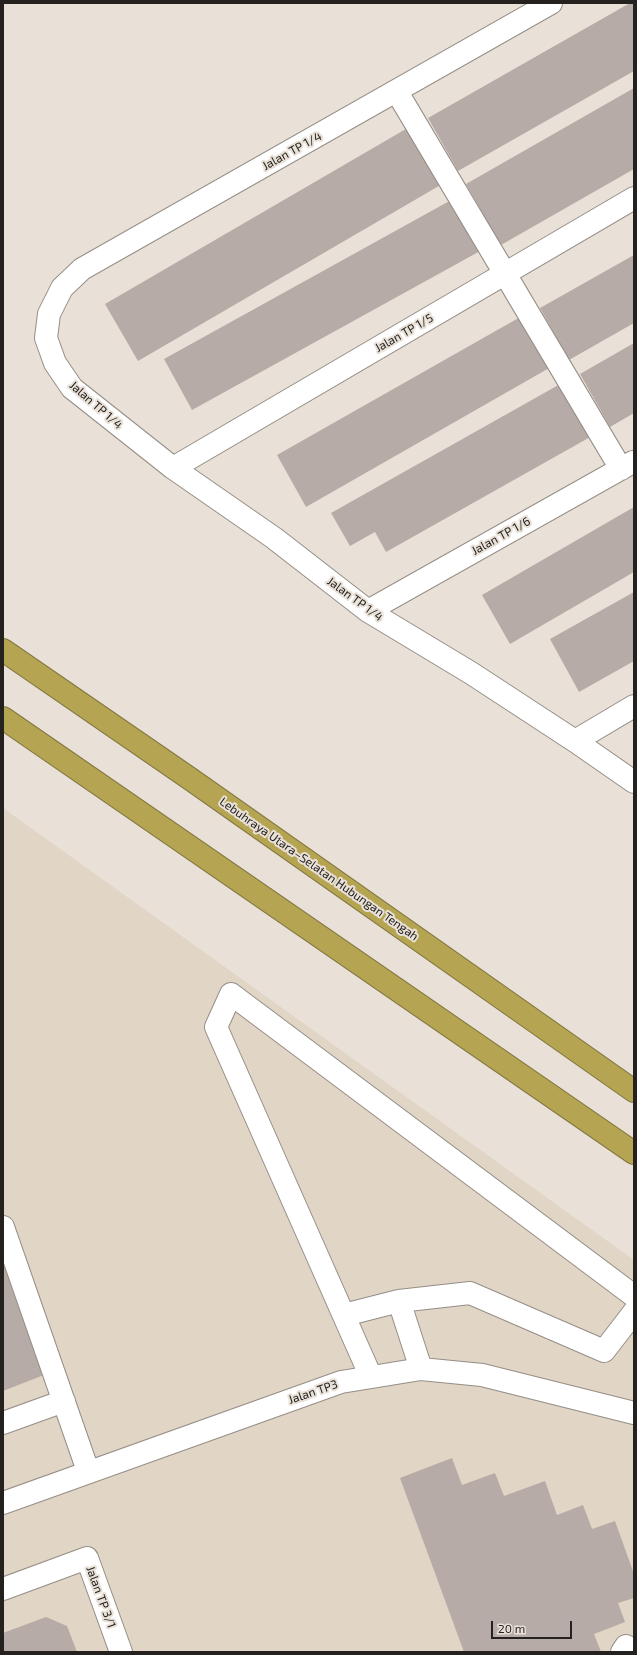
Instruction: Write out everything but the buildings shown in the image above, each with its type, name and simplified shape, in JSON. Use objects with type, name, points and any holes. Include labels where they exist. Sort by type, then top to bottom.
[{"type":"highway","name":"Lebuhraya Utara–Selatan Hubungan Tengah","points":[[3,650],[183,773],[634,1091]]},
{"type":"highway","points":[[3,718],[634,1153]]},
{"type":"street","name":"Jalan TP 1/4","points":[[551,3],[397,92],[82,269],[62,288],[49,314],[46,338],[55,363],[72,388],[173,468],[274,538],[368,612],[471,673],[575,740],[634,782]]},
{"type":"street","points":[[397,92],[505,273],[627,465]]},
{"type":"street","name":"Jalan TP 1/5","points":[[173,468],[634,198]]},
{"type":"street","name":"Jalan TP 1/6","points":[[368,612],[627,465]]},
{"type":"street","points":[[575,740],[634,706]]},
{"type":"street","points":[[371,1377],[216,1027],[230,994],[634,1296]]},
{"type":"street","points":[[3,1228],[88,1471]]},
{"type":"street","points":[[344,1315],[399,1301],[470,1293],[604,1351],[634,1312]]},
{"type":"street","points":[[399,1301],[421,1369]]},
{"type":"street","name":"Jalan TP3","points":[[3,1503],[88,1471],[341,1382],[421,1369],[482,1375],[634,1413]]},
{"type":"street","points":[[3,1423],[64,1401]]},
{"type":"street","name":"Jalan TP 3/1","points":[[3,1589],[87,1558],[121,1652]]},
{"type":"street","points":[[622,1652],[626,1646],[630,1652]]},
{"type":"shaded area","points":[[3,808],[634,1260],[634,1652],[3,1652]]}]
